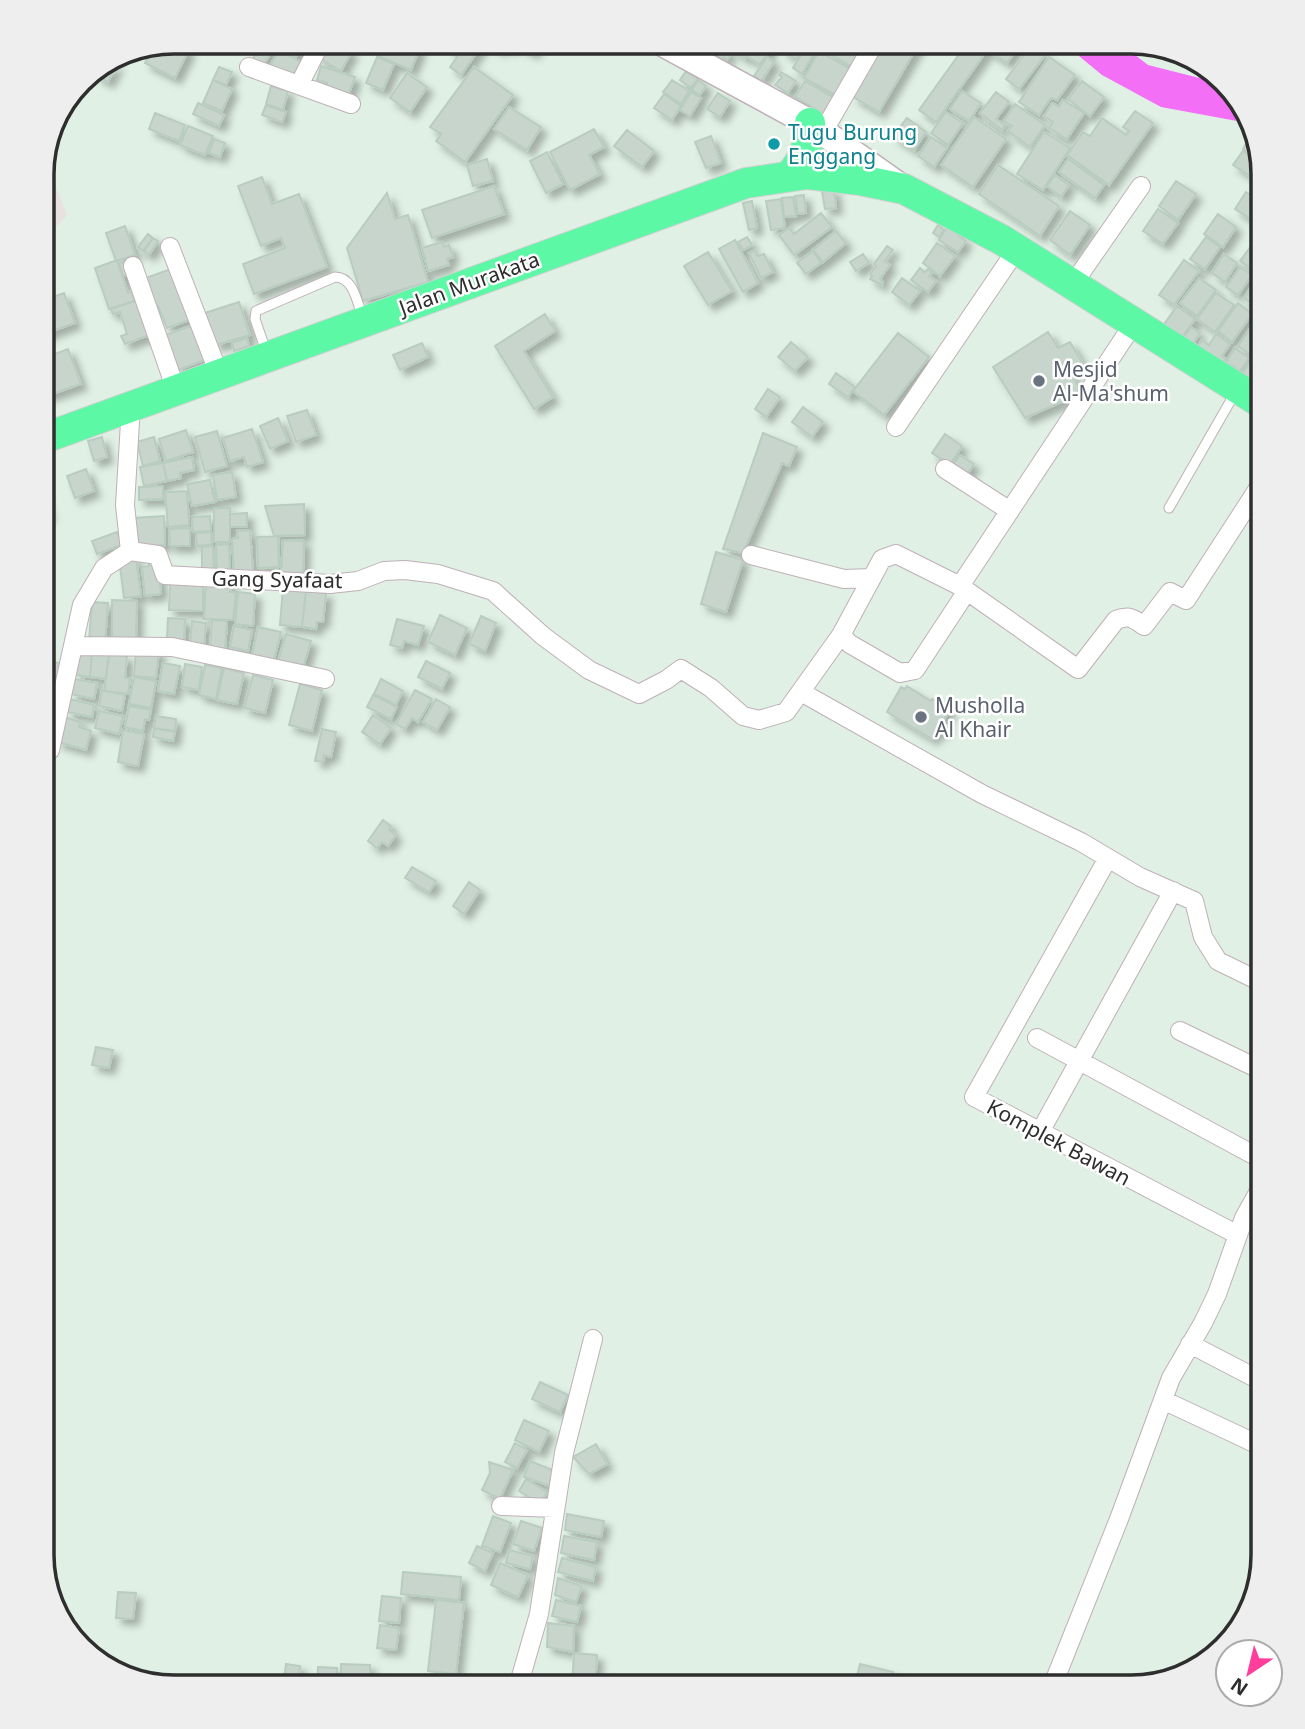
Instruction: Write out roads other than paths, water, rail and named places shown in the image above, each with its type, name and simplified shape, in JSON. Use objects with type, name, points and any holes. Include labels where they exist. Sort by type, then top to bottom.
[{"type":"main road","points":[[684,55],[816,127],[904,190]]},
{"type":"main road","points":[[790,175],[800,165],[816,127]]},
{"type":"main road","name":"Jalan Murakata","points":[[55,434],[746,183],[807,174],[860,180],[904,190],[932,202],[1017,249],[1251,397]]},
{"type":"street","points":[[299,85],[315,54]]},
{"type":"street","points":[[816,127],[865,55]]},
{"type":"street","points":[[249,67],[351,104]]},
{"type":"street","points":[[1073,284],[1141,186]]},
{"type":"street","points":[[170,247],[219,374]]},
{"type":"street","points":[[896,427],[1017,249]]},
{"type":"street","points":[[133,266],[176,390]]},
{"type":"street","points":[[841,635],[850,644],[900,673],[915,670],[1010,511],[1134,323]]},
{"type":"street","points":[[55,730],[82,606],[104,568],[130,551],[125,505],[131,406]]},
{"type":"street","points":[[945,469],[1010,511]]},
{"type":"street","points":[[1251,500],[1186,600],[1170,592],[1144,626],[1132,617],[1125,616],[1116,620],[1078,669],[964,589],[897,554],[882,559],[841,635],[801,692],[982,794],[1140,877],[1194,901],[1203,937],[1218,961],[1251,977]]},
{"type":"street","name":"Gang Syafaat","points":[[130,551],[158,555],[165,575],[330,584],[358,581],[384,571],[405,570],[438,574],[493,591],[543,636],[589,670],[639,694],[681,669],[711,688],[743,716],[759,720],[786,712],[801,692]]},
{"type":"street","points":[[751,555],[844,579],[872,578]]},
{"type":"street","points":[[74,646],[172,648],[326,679]]},
{"type":"street","name":"Komplek Bawan","points":[[1108,858],[974,1097],[1238,1235]]},
{"type":"street","points":[[1040,1132],[1173,891]]},
{"type":"street","points":[[1180,1031],[1251,1065]]},
{"type":"street","points":[[1037,1038],[1251,1154]]},
{"type":"street","points":[[1057,1675],[1171,1378],[1217,1294],[1251,1205]]},
{"type":"street","points":[[521,1675],[539,1614],[564,1453],[593,1339]]},
{"type":"street","points":[[1190,1345],[1251,1376]]},
{"type":"street","points":[[1163,1400],[1251,1441]]},
{"type":"street","points":[[500,1506],[555,1508]]},
{"type":"lane","points":[[268,356],[255,320],[256,312],[335,277],[343,277],[349,282],[364,321]]},
{"type":"lane","points":[[1169,508],[1237,388]]},
{"type":"place","name":"Tugu Burung Enggang","points":[[774,144]]},
{"type":"place","name":"Mesjid Al-Ma'shum","points":[[1039,381]]},
{"type":"place","name":"Musholla Al Khair","points":[[921,717]]}]
